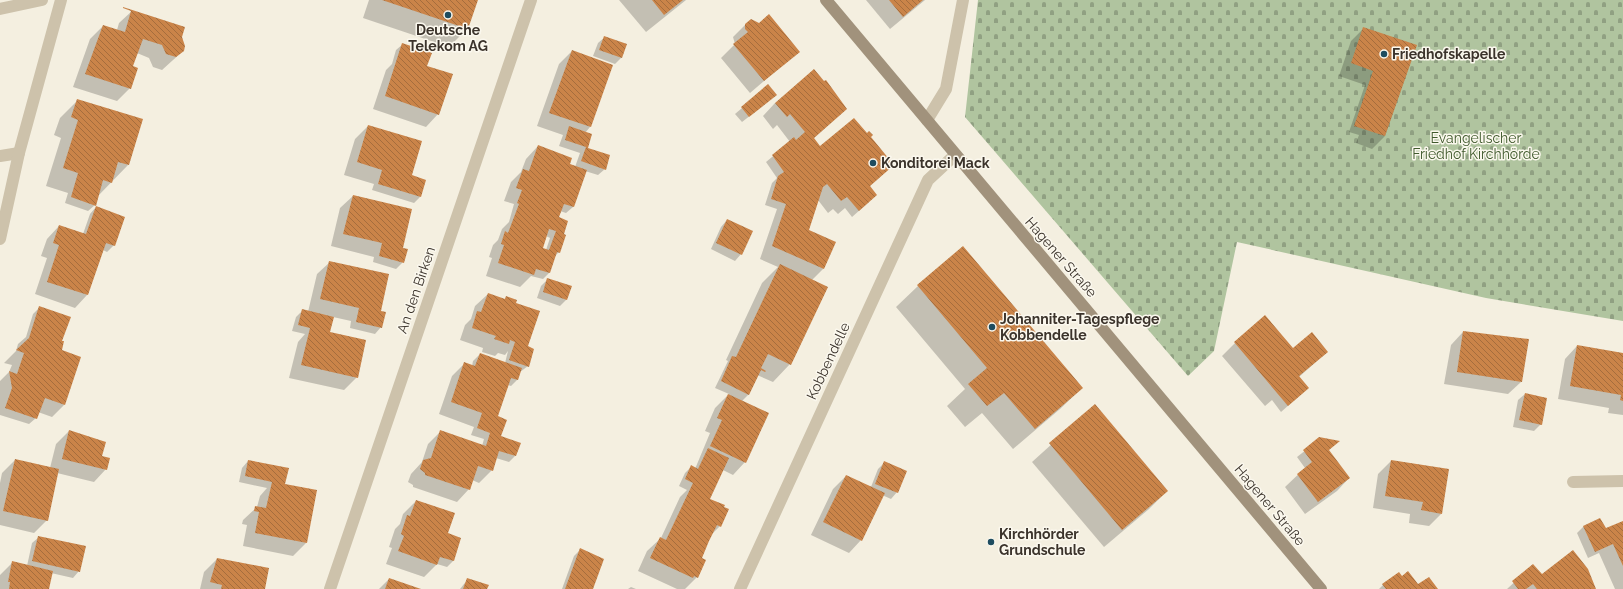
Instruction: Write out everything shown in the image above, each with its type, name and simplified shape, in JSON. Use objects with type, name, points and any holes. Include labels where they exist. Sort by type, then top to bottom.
[{"type":"main road","name":"Hagener Straße","points":[[826,0],[1321,589]]},
{"type":"street","points":[[0,9],[42,0]]},
{"type":"street","points":[[0,240],[19,153],[61,0]]},
{"type":"street","name":"An den Birken","points":[[330,589],[530,0]]},
{"type":"street","points":[[927,120],[946,89],[963,0]]},
{"type":"street","points":[[0,156],[19,153]]},
{"type":"street","name":"Kobbendelle","points":[[740,589],[928,180],[955,154]]},
{"type":"street","points":[[1573,482],[1623,481]]},
{"type":"green space","name":"Evangelischer Friedhof Kirchhörde","points":[[978,0],[1623,0],[1623,321],[1486,298],[1237,242],[1214,351],[1188,376],[965,117]]},
{"type":"building","name":"Deutsche Telekom AG","points":[[382,0],[478,0],[468,29]]},
{"type":"building","points":[[652,0],[683,0],[664,15]]},
{"type":"building","points":[[889,0],[923,0],[903,17]]},
{"type":"building","points":[[123,7],[185,27],[182,37],[185,46],[184,51],[176,57],[166,54],[162,45],[143,39],[133,66],[138,68],[131,89],[85,74],[103,25],[125,32],[131,11]]},
{"type":"building","points":[[769,14],[800,52],[764,81],[733,44],[748,32],[745,29],[745,24],[751,19],[759,23]]},
{"type":"building","points":[[1363,27],[1417,45],[1385,136],[1354,126],[1373,71],[1351,63]]},
{"type":"building","points":[[604,36],[627,44],[622,58],[599,50]]},
{"type":"building","points":[[402,43],[432,53],[427,66],[453,74],[439,115],[385,96]]},
{"type":"building","points":[[572,50],[613,65],[591,127],[549,113]]},
{"type":"building","points":[[814,69],[824,81],[826,80],[847,109],[814,138],[820,146],[854,118],[867,133],[869,131],[873,135],[871,137],[894,165],[870,186],[877,195],[859,211],[847,197],[841,201],[827,184],[823,187],[809,230],[836,242],[824,269],[772,246],[786,204],[771,199],[778,176],[784,172],[772,155],[794,137],[796,140],[805,132],[790,114],[787,117],[775,103]]},
{"type":"building","points":[[768,84],[777,95],[749,117],[741,107]]},
{"type":"building","points":[[77,99],[143,119],[129,165],[118,162],[112,183],[103,180],[96,206],[71,197],[78,173],[63,168],[78,120],[71,117]]},
{"type":"building","points":[[368,125],[422,141],[412,175],[426,180],[421,197],[378,184],[382,170],[357,162]]},
{"type":"building","points":[[569,126],[592,134],[588,148],[610,155],[606,170],[581,161],[586,147],[565,140]]},
{"type":"building","points":[[538,145],[572,158],[570,164],[587,170],[574,207],[564,204],[559,217],[568,221],[564,234],[566,235],[560,253],[557,252],[550,273],[536,269],[534,275],[498,263],[504,245],[501,244],[505,231],[508,233],[519,204],[517,203],[522,190],[516,188],[523,169],[529,171]],"holes":[[[549,229],[556,231],[549,250],[543,248]]]},
{"type":"building","points":[[353,195],[412,209],[403,248],[408,249],[404,263],[379,256],[382,243],[343,234]]},
{"type":"building","points":[[96,206],[125,217],[115,246],[106,243],[88,295],[47,282],[59,245],[53,243],[59,225],[86,234]]},
{"type":"building","points":[[727,219],[753,231],[742,255],[716,243]]},
{"type":"building","name":"Johanniter-Tagespflege Kobbendelle","points":[[963,246],[1083,388],[1035,429],[1004,393],[987,406],[968,384],[987,368],[917,285]]},
{"type":"building","points":[[329,261],[389,274],[381,311],[386,312],[382,328],[356,322],[359,308],[320,299]]},
{"type":"building","points":[[780,264],[828,287],[791,365],[768,354],[761,368],[766,371],[761,370],[749,395],[721,381],[732,356],[736,357]]},
{"type":"building","points":[[547,278],[572,286],[567,300],[543,292]]},
{"type":"building","points":[[488,293],[505,299],[506,296],[517,300],[516,303],[540,311],[528,346],[534,349],[529,367],[509,360],[515,342],[510,340],[509,344],[494,339],[496,336],[472,328],[477,311],[481,312]]},
{"type":"building","points":[[39,306],[71,317],[62,341],[64,341],[62,350],[81,357],[65,405],[45,398],[37,419],[5,408],[12,388],[9,371],[17,374],[24,353],[16,350],[29,338]]},
{"type":"building","points":[[302,309],[334,317],[330,332],[366,340],[358,378],[301,365],[310,328],[298,325]]},
{"type":"building","points":[[1265,315],[1293,348],[1312,332],[1328,352],[1299,376],[1309,388],[1288,406],[1234,342]]},
{"type":"building","points":[[1463,331],[1529,339],[1522,382],[1457,372]]},
{"type":"building","points":[[1577,345],[1623,353],[1623,401],[1620,400],[1621,395],[1570,386]]},
{"type":"building","points":[[480,353],[522,368],[518,380],[511,378],[498,416],[507,420],[501,436],[521,443],[516,456],[499,451],[493,471],[478,466],[470,490],[425,475],[425,473],[420,469],[423,460],[431,458],[440,430],[486,446],[490,433],[477,428],[482,413],[451,402],[464,362],[475,366]]},
{"type":"building","points":[[1525,393],[1547,398],[1542,425],[1519,420]]},
{"type":"building","points":[[728,394],[769,413],[746,463],[710,446],[722,420],[717,418]]},
{"type":"building","points":[[1095,404],[1168,491],[1122,530],[1049,443]]},
{"type":"building","points":[[69,430],[106,442],[102,456],[110,458],[107,470],[62,459]]},
{"type":"building","points":[[1319,437],[1340,441],[1329,450],[1350,478],[1318,502],[1297,474],[1312,462],[1303,450]]},
{"type":"building","points":[[708,448],[729,458],[710,499],[725,505],[724,507],[729,509],[721,527],[717,525],[709,541],[702,558],[706,560],[698,578],[694,576],[693,578],[650,558],[660,537],[666,540],[693,483],[685,479],[691,465],[698,469]]},
{"type":"building","points":[[15,459],[59,469],[48,521],[3,511]]},
{"type":"building","points":[[248,460],[289,468],[285,484],[317,490],[307,543],[255,533],[259,512],[254,511],[255,506],[266,508],[272,482],[245,476]]},
{"type":"building","points":[[1391,460],[1449,469],[1442,514],[1421,510],[1423,502],[1385,496]]},
{"type":"building","points":[[884,461],[907,471],[898,493],[875,484]]},
{"type":"building","points":[[846,475],[885,493],[862,541],[823,522]]},
{"type":"building","points":[[416,500],[455,513],[448,533],[461,538],[454,561],[440,557],[437,565],[398,551],[404,536],[401,534],[407,515],[410,516]]},
{"type":"building","points":[[1600,518],[1606,528],[1623,521],[1623,566],[1613,544],[1595,552],[1583,526]]},
{"type":"building","points":[[38,536],[86,546],[80,572],[32,561]]},
{"type":"building","points":[[580,548],[604,559],[593,589],[565,589]]},
{"type":"building","points":[[1573,550],[1588,569],[1596,589],[1537,589],[1533,584],[1526,589],[1518,589],[1512,581],[1533,564],[1542,574]]},
{"type":"building","points":[[217,558],[269,568],[265,589],[221,589],[222,585],[210,582]]},
{"type":"building","points":[[12,561],[53,571],[49,589],[9,589],[10,582],[8,582]]},
{"type":"building","points":[[1408,571],[1418,584],[1429,577],[1438,589],[1386,589],[1382,584],[1399,572],[1402,576]]},
{"type":"building","points":[[389,578],[421,589],[385,589]]},
{"type":"building","points":[[467,578],[489,585],[487,589],[463,589]]},
{"type":"place","name":"Deutsche Telekom AG","points":[[448,15]]},
{"type":"place","name":"Friedhofskapelle","points":[[1384,54]]},
{"type":"place","name":"Konditorei Mack","points":[[873,163]]},
{"type":"place","name":"Johanniter-Tagespflege Kobbendelle","points":[[992,327]]},
{"type":"place","name":"Kirchhörder Grundschule","points":[[991,542]]}]
